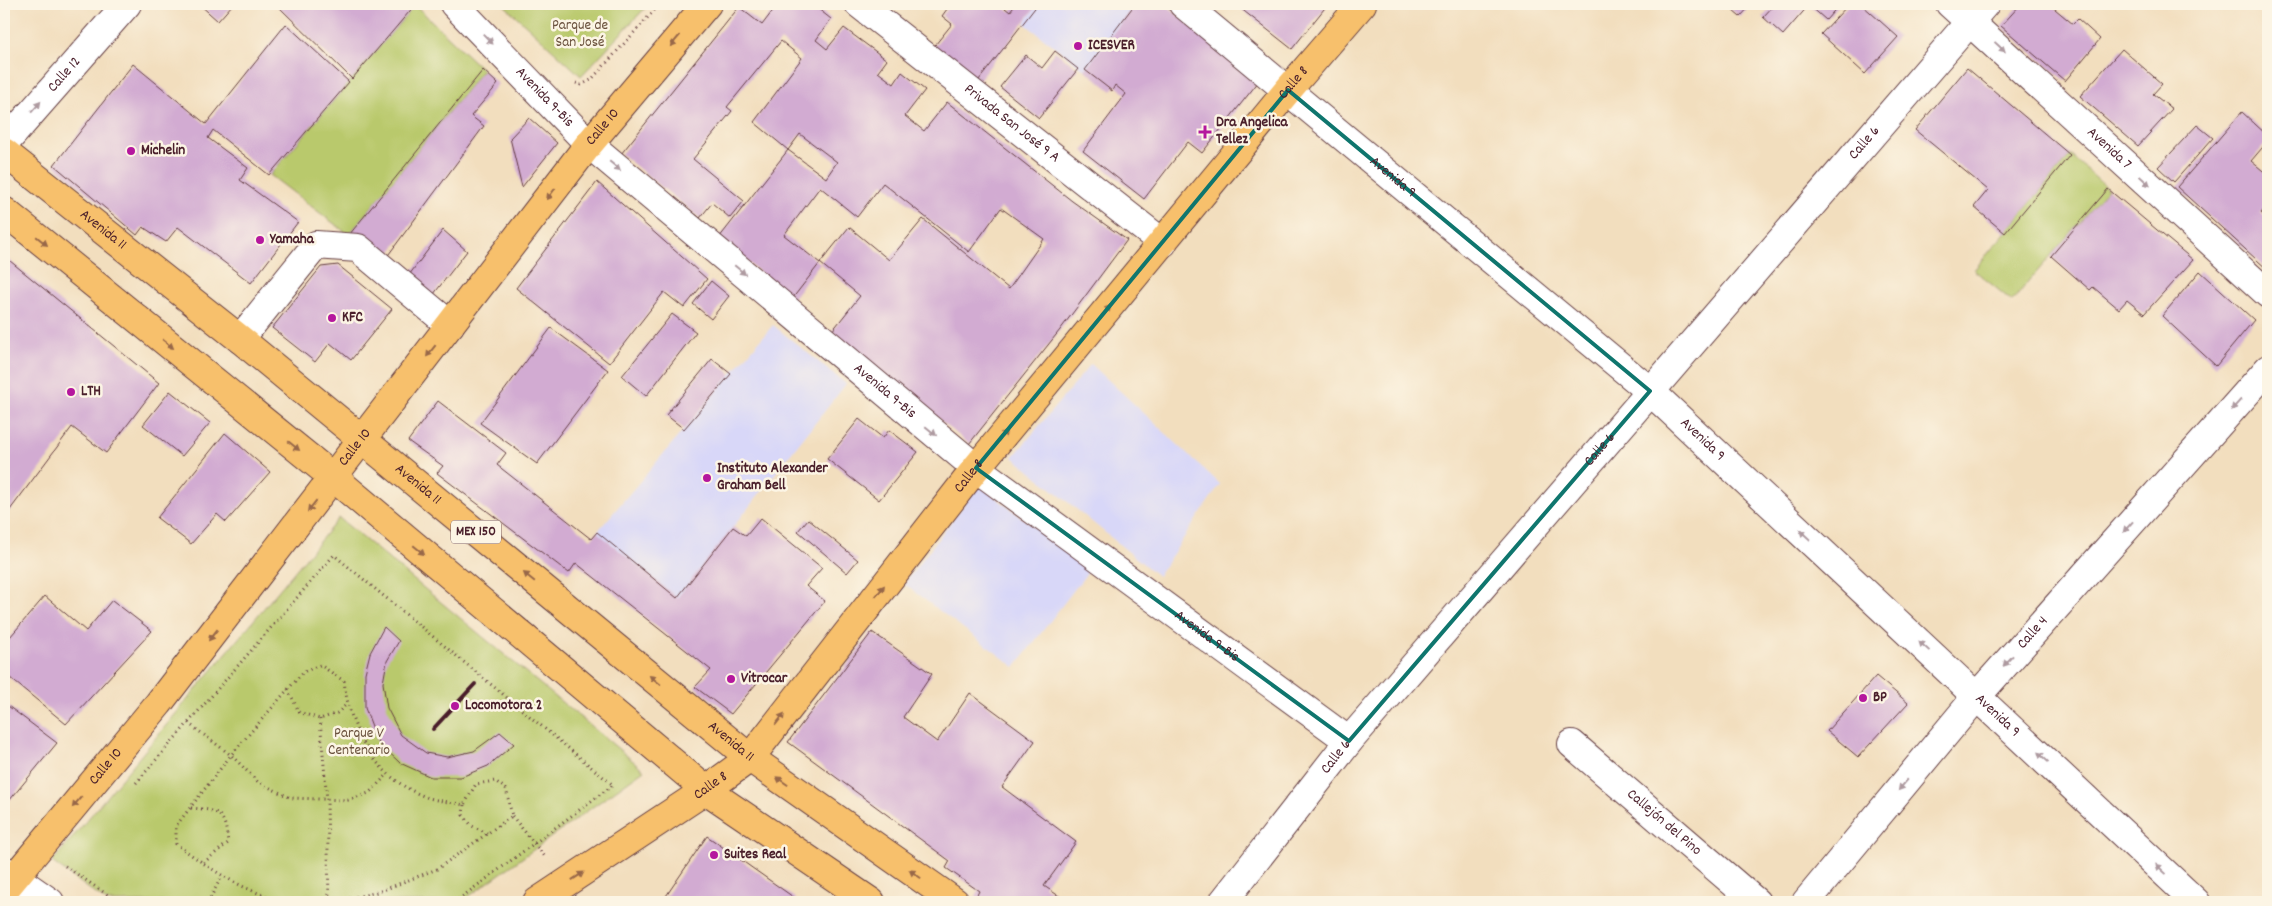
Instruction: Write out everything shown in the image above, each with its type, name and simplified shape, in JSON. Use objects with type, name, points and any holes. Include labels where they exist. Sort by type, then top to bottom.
[{"type":"main road","name":"Calle 10","points":[[7,880],[159,703],[334,478],[589,144],[707,4]]},
{"type":"main road","name":"Calle 8","points":[[537,902],[567,884],[750,758],[976,468],[1288,90],[1362,4]]},
{"type":"main road","name":"Avenida 11","points":[[4,152],[240,339],[750,758],[955,902]]},
{"type":"main road","points":[[4,211],[334,478],[706,790],[871,902]]},
{"type":"street","name":"Calle 12","points":[[4,144],[127,4]]},
{"type":"street","name":"Avenida 9-Bis","points":[[454,4],[589,144],[976,468],[1348,741]]},
{"type":"street","name":"Privada San José 9 A","points":[[859,4],[1163,243]]},
{"type":"street","name":"Avenida 9","points":[[1183,4],[1650,391],[2196,902]]},
{"type":"street","name":"Avenida 7","points":[[1969,9],[2268,294]]},
{"type":"street","name":"Calle 6","points":[[1223,902],[1348,741],[1650,391],[1969,9]]},
{"type":"street","points":[[240,339],[316,245],[358,248],[450,325]]},
{"type":"street","name":"Calle 4","points":[[1806,902],[1977,696],[2268,369]]},
{"type":"street","name":"Callejón del Pino","points":[[1572,744],[1756,902]]},
{"type":"street","points":[[7,880],[50,902]]},
{"type":"path","points":[[571,81],[581,85],[591,80],[660,4]]},
{"type":"path","points":[[130,791],[334,555],[613,785],[535,845],[455,902]]},
{"type":"path","points":[[286,902],[257,895],[203,863],[176,844],[176,826],[231,756],[303,672],[320,664],[344,681],[347,704],[364,746],[388,774],[426,797],[464,805]]},
{"type":"path","points":[[288,689],[299,712],[320,719],[336,713],[347,704]]},
{"type":"path","points":[[159,703],[231,756],[258,782],[291,798],[348,800],[369,793],[388,774]]},
{"type":"path","points":[[320,719],[327,800],[330,902],[378,892],[437,868],[512,816]]},
{"type":"path","points":[[487,833],[472,826],[463,815],[464,805],[476,784],[495,781],[506,789],[512,816],[567,884]]},
{"type":"path","points":[[191,808],[213,810],[226,822],[228,843],[203,863]]},
{"type":"path","points":[[70,858],[64,865],[118,902]]},
{"type":"path","points":[[208,902],[222,876]]},
{"type":"highlighted area","points":[[1288,90],[1650,391],[1349,741],[976,468]]},
{"type":"shaded area","name":"ICESVER","points":[[1038,4],[1135,4],[1085,70],[1024,23]]},
{"type":"shaded area","name":"Instituto Alexander Graham Bell","points":[[773,325],[846,384],[677,598],[597,532]]},
{"type":"shaded area","points":[[1091,364],[1220,484],[1158,576],[1013,457]]},
{"type":"shaded area","points":[[979,485],[1090,569],[1015,667],[904,584]]},
{"type":"green space","name":"Parque de San José","points":[[503,4],[649,4],[581,76]]},
{"type":"green space","points":[[415,5],[483,70],[349,235],[270,175]]},
{"type":"green space","points":[[2070,155],[2108,189],[2012,301],[1974,270]]},
{"type":"green space","name":"Parque V Centenario","points":[[339,518],[644,770],[461,902],[107,902],[52,862]]},
{"type":"building","points":[[199,4],[233,4],[218,21]]},
{"type":"building","points":[[276,4],[413,4],[415,5],[352,79]]},
{"type":"building","points":[[778,4],[812,4],[831,19],[816,40],[827,49],[844,28],[887,60],[878,72],[894,84],[902,72],[925,90],[905,116],[924,131],[947,102],[1072,201],[1127,240],[1060,330],[969,444],[832,331],[860,296],[820,263],[792,299],[719,238],[788,150],[754,122],[802,58],[781,41],[727,107],[732,111],[693,159],[744,201],[730,218],[712,203],[700,218],[621,154],[739,7],[762,25]],"holes":[[[800,134],[837,162],[826,178],[788,150]],[[883,183],[969,252],[1001,208],[1044,239],[1009,289],[923,219],[889,260],[849,227],[820,263],[784,235],[820,187],[857,217]]]},
{"type":"building","points":[[949,4],[1000,4],[1010,12],[1016,4],[1038,4],[975,85],[931,50],[952,24],[942,16]]},
{"type":"building","points":[[1135,4],[1164,4],[1259,81],[1202,153],[1188,142],[1144,199],[1083,151],[1126,94],[1115,85],[1112,91],[1085,70]]},
{"type":"building","points":[[1235,4],[1328,4],[1292,49]]},
{"type":"building","points":[[1725,4],[1752,4],[1740,17]]},
{"type":"building","points":[[1775,4],[1840,4],[1826,20],[1809,5],[1783,35],[1763,17]]},
{"type":"building","points":[[1849,4],[1861,4],[1898,37],[1865,74],[1821,34]]},
{"type":"building","points":[[2021,4],[2049,4],[2073,24],[2078,19],[2100,39],[2065,81],[2001,26]]},
{"type":"building","points":[[286,24],[349,82],[269,175],[213,130],[208,138],[248,168],[240,180],[298,222],[251,283],[178,227],[166,242],[143,227],[137,235],[54,165],[133,64],[206,124]]},
{"type":"building","points":[[2122,49],[2162,84],[2153,94],[2172,109],[2138,146],[2080,96]]},
{"type":"building","points":[[1055,51],[1078,69],[1039,118],[1000,87],[1026,55],[1042,68]]},
{"type":"building","points":[[1967,68],[2070,155],[2005,233],[1974,207],[1988,190],[1915,130]]},
{"type":"building","points":[[483,70],[498,84],[471,116],[484,126],[383,262],[349,235]]},
{"type":"building","points":[[2242,112],[2268,136],[2268,141],[2251,161],[2268,175],[2268,205],[2261,213],[2268,220],[2268,270],[2177,187]]},
{"type":"building","points":[[529,118],[557,143],[522,187],[510,138]]},
{"type":"building","points":[[2197,125],[2213,138],[2174,182],[2158,167]]},
{"type":"building","points":[[597,182],[707,279],[684,308],[664,292],[609,363],[516,288]]},
{"type":"building","points":[[2108,189],[2193,260],[2144,314],[2127,300],[2119,309],[2093,287],[2090,290],[2051,256]]},
{"type":"building","points":[[443,230],[467,251],[430,299],[406,279]]},
{"type":"building","points":[[4,256],[159,383],[106,453],[72,427],[4,518]]},
{"type":"building","name":"KFC","points":[[338,265],[392,309],[351,360],[330,343],[315,362],[272,328],[321,267]]},
{"type":"building","points":[[2200,271],[2254,320],[2216,366],[2162,316]]},
{"type":"building","points":[[711,281],[729,296],[711,319],[693,304]]},
{"type":"building","points":[[672,314],[696,332],[646,396],[622,376]]},
{"type":"building","points":[[551,328],[608,370],[537,464],[480,423]]},
{"type":"building","points":[[712,359],[731,374],[684,429],[666,415]]},
{"type":"building","points":[[170,391],[210,423],[182,456],[143,425]]},
{"type":"building","points":[[438,401],[506,453],[497,465],[591,539],[597,532],[677,598],[733,527],[746,536],[761,518],[822,568],[806,586],[825,601],[731,714],[695,687],[711,670],[576,563],[569,573],[437,473],[443,466],[408,441]]},
{"type":"building","points":[[859,419],[883,438],[889,430],[918,452],[879,500],[827,459]]},
{"type":"building","points":[[225,433],[270,472],[226,522],[217,514],[191,544],[157,518]]},
{"type":"building","points":[[808,519],[858,560],[847,573],[798,531]]},
{"type":"building","points":[[45,596],[86,631],[112,600],[152,631],[66,724],[4,673],[4,644]]},
{"type":"building","points":[[384,627],[399,641],[387,661],[383,683],[387,708],[401,735],[426,753],[447,757],[474,751],[500,732],[514,744],[488,766],[461,777],[431,777],[400,763],[378,742],[365,708],[365,673],[370,653]]},
{"type":"building","points":[[872,632],[932,674],[903,717],[937,742],[970,693],[1035,741],[1002,787],[1076,842],[1044,886],[1068,902],[983,902],[976,897],[979,891],[946,868],[950,861],[788,742]]},
{"type":"building","points":[[1876,676],[1908,703],[1858,757],[1827,731]]},
{"type":"building","points":[[4,703],[57,743],[4,807]]},
{"type":"building","name":"Suites Real","points":[[707,836],[796,899],[794,902],[662,902]]},
{"type":"railway","points":[[433,729],[475,684]]},
{"type":"place","name":"ICESVER","points":[[1078,46]]},
{"type":"place","name":"Dra Angelica Tellez","points":[[1205,132]]},
{"type":"place","name":"Michelin","points":[[131,151]]},
{"type":"place","name":"Yamaha","points":[[260,240]]},
{"type":"place","name":"KFC","points":[[332,318]]},
{"type":"place","name":"LTH","points":[[71,392]]},
{"type":"place","name":"Instituto Alexander Graham Bell","points":[[707,478]]},
{"type":"place","name":"Vitrocar","points":[[731,679]]},
{"type":"place","name":"BP","points":[[1863,698]]},
{"type":"place","name":"Locomotora 2","points":[[455,706]]},
{"type":"place","name":"Suites Real","points":[[714,855]]}]
